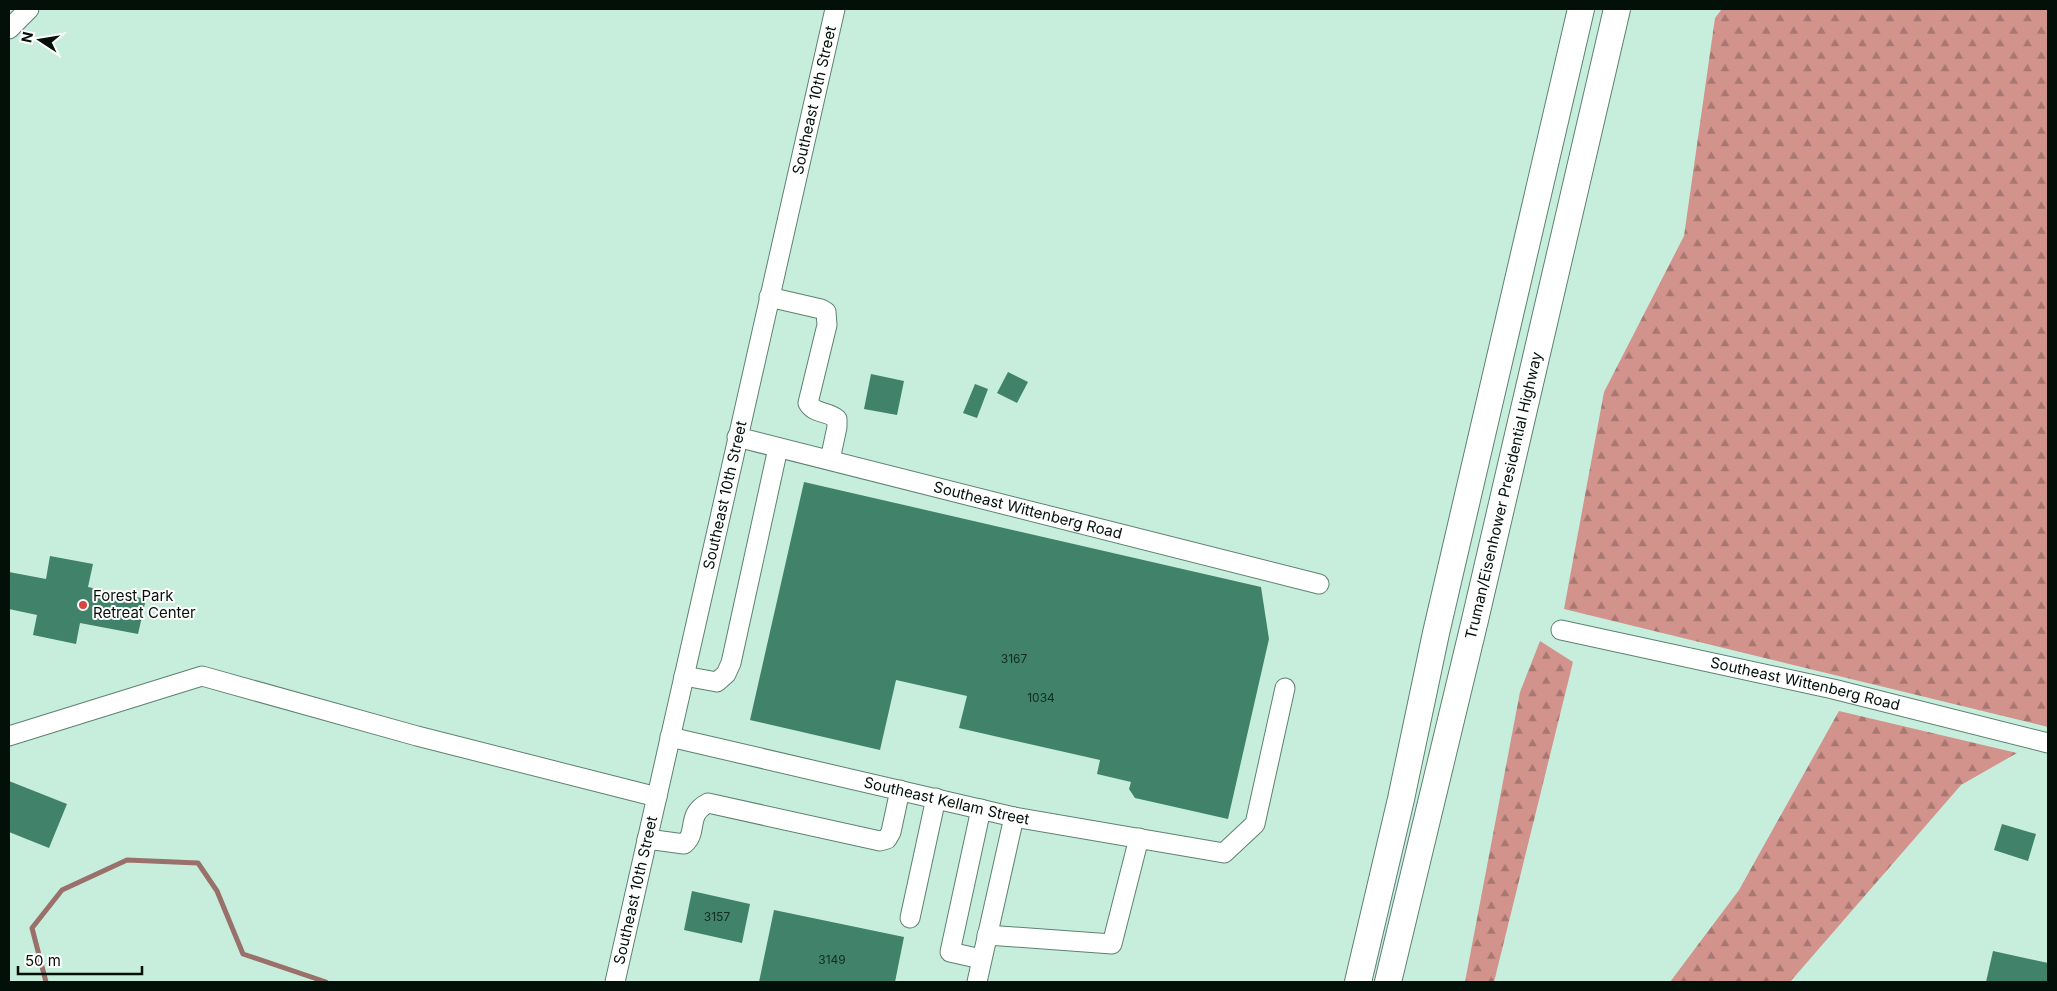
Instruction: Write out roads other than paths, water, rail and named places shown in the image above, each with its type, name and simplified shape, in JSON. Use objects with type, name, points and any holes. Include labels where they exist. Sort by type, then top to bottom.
[{"type":"highway","points":[[1358,982],[1401,799],[1436,633],[1581,9]]},
{"type":"highway","name":"Truman/Eisenhower Presidential Highway","points":[[1388,982],[1475,620],[1617,9]]},
{"type":"highway","points":[[1603,67],[1624,9]]},
{"type":"highway","points":[[1342,982],[1359,914],[1401,799]]},
{"type":"highway","points":[[1398,982],[1409,890]]},
{"type":"street","points":[[9,29],[29,9]]},
{"type":"street","name":"Southeast 10th Street","points":[[615,982],[835,9]]},
{"type":"street","points":[[769,297],[821,309],[826,312],[827,325],[808,402],[815,410],[833,415],[837,419],[830,460]]},
{"type":"street","name":"Southeast Wittenberg Road","points":[[737,437],[1319,584]]},
{"type":"street","points":[[684,676],[717,682],[726,674],[731,664],[778,448]]},
{"type":"street","name":"Southeast Wittenberg Road","points":[[1561,630],[1833,689],[2048,742]]},
{"type":"street","points":[[9,736],[202,676],[416,736],[656,797]]},
{"type":"street","name":"Southeast Kellam Street","points":[[670,737],[1014,817],[1224,853],[1254,824],[1285,688]]},
{"type":"street","points":[[647,839],[684,844],[689,840],[695,814],[699,808],[708,803],[880,841],[887,839],[891,832],[900,790]]},
{"type":"street","points":[[910,918],[936,798]]},
{"type":"street","points":[[981,809],[950,952],[981,959]]},
{"type":"street","points":[[977,982],[1014,817]]},
{"type":"street","points":[[987,935],[1112,944],[1139,838]]},
{"type":"waterway","points":[[46,982],[32,928],[62,890],[127,860],[198,863],[217,891],[243,954],[326,982]]},
{"type":"place","name":"Forest Park Retreat Center","points":[[83,605]]}]
